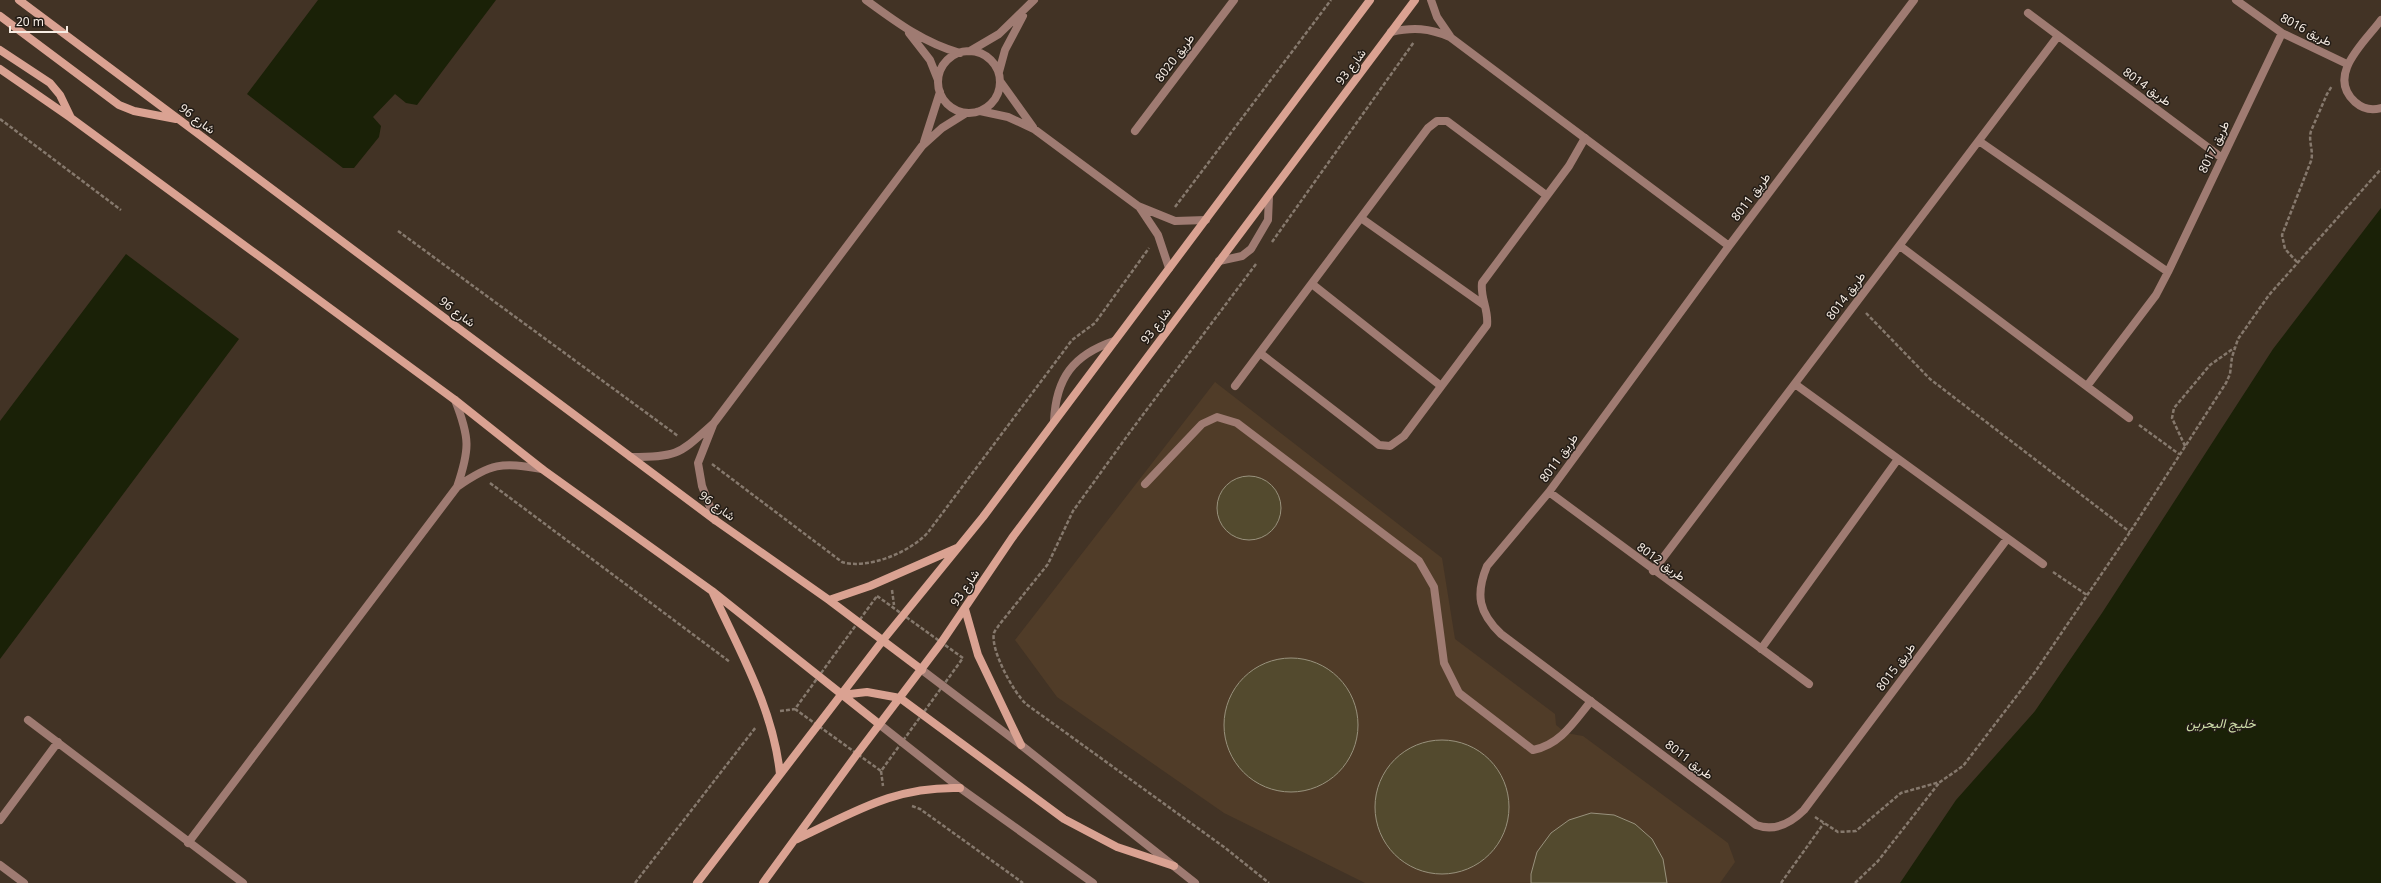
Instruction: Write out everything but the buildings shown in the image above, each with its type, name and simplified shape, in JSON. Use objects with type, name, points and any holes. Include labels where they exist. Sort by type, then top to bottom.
[{"type":"street","name":"شارع 96","points":[[19,0],[715,520],[830,600],[922,670]]},
{"type":"street","points":[[866,0],[904,27],[933,44],[960,52],[970,51],[988,57],[999,72]]},
{"type":"street","points":[[970,51],[999,34],[1034,0]]},
{"type":"street","name":"طريق 8020","points":[[1134,131],[1234,0]]},
{"type":"street","name":"شارع 93","points":[[697,883],[883,640],[960,546],[1370,0]]},
{"type":"street","name":"شارع 93","points":[[763,883],[879,724],[922,670],[1012,538],[1415,0]]},
{"type":"street","points":[[1431,0],[1437,17],[1450,37]]},
{"type":"street","name":"طريق 8011","points":[[1804,810],[1796,818],[1781,827],[1765,828],[1756,825],[1496,629],[1483,610],[1480,596],[1481,580],[1487,566],[1549,492],[1729,246],[1914,0]]},
{"type":"street","name":"طريق 8016","points":[[2236,0],[2282,33],[2347,64]]},
{"type":"street","points":[[1028,7],[1009,40],[999,72],[1000,81],[1007,94],[1034,129]]},
{"type":"street","name":"طريق 8014","points":[[2028,13],[2222,158]]},
{"type":"street","points":[[0,16],[119,105],[134,111],[178,120]]},
{"type":"street","points":[[2381,20],[2347,64],[2344,79],[2348,94],[2358,105],[2373,110],[2381,108]]},
{"type":"street","points":[[904,27],[930,60],[939,82]]},
{"type":"street","points":[[1391,32],[1406,28],[1424,28],[1450,37],[1729,246]]},
{"type":"street","name":"طريق 8017","points":[[2087,386],[2156,295],[2282,33]]},
{"type":"street","name":"طريق 8014","points":[[1653,571],[2058,36]]},
{"type":"street","points":[[0,50],[50,83],[60,95],[70,118]]},
{"type":"street","points":[[922,146],[940,92],[939,74],[947,61],[960,52]]},
{"type":"street","points":[[0,69],[4,75],[70,118],[455,400],[542,469],[712,591],[960,788],[1093,883]]},
{"type":"street","points":[[980,111],[994,99],[1000,81]]},
{"type":"street","points":[[940,92],[950,106],[966,112],[980,111],[1008,117],[1034,129],[1138,206],[1166,219],[1186,221],[1206,220]]},
{"type":"street","points":[[631,457],[672,455],[689,445],[714,423],[922,146],[942,128],[966,112]]},
{"type":"street","points":[[1235,386],[1428,128],[1437,121],[1447,121],[1546,195]]},
{"type":"street","points":[[1260,353],[1379,445],[1390,446],[1404,436],[1487,325],[1488,314],[1481,294],[1482,283],[1569,166],[1585,138]]},
{"type":"street","points":[[1979,140],[2168,272]]},
{"type":"street","points":[[1219,262],[1242,256],[1251,249],[1268,220],[1268,196]]},
{"type":"street","points":[[1138,206],[1158,235],[1169,268]]},
{"type":"street","points":[[1361,218],[1485,306]]},
{"type":"street","points":[[1900,246],[2129,418]]},
{"type":"street","points":[[1312,284],[1441,386]]},
{"type":"street","points":[[1054,421],[1055,405],[1060,385],[1078,360],[1090,350],[1114,341]]},
{"type":"street","points":[[1795,384],[2043,564]]},
{"type":"street","points":[[188,843],[457,487],[468,452],[462,417],[455,400]]},
{"type":"street","points":[[1145,484],[1202,424],[1217,417],[1237,423],[1419,561],[1434,587],[1444,663],[1459,692],[1465,697],[1533,750],[1547,748],[1566,733],[1591,701]]},
{"type":"street","points":[[714,423],[700,454],[699,474],[715,520]]},
{"type":"street","points":[[1761,649],[1898,459]]},
{"type":"street","points":[[457,487],[477,474],[501,465],[513,464],[542,469]]},
{"type":"street","name":"طريق 8012","points":[[1549,492],[1653,571],[1809,684]]},
{"type":"street","name":"طريق 8015","points":[[1804,810],[2007,539]]},
{"type":"street","points":[[830,600],[870,586],[960,546]]},
{"type":"street","points":[[712,591],[768,712],[778,753],[780,774]]},
{"type":"street","points":[[965,609],[978,655],[1021,745]]},
{"type":"street","points":[[922,670],[1021,745],[1195,883]]},
{"type":"street","points":[[841,695],[867,692],[900,698],[1064,819],[1117,847],[1174,866]]},
{"type":"street","points":[[28,720],[188,843],[243,883]]},
{"type":"street","points":[[0,820],[58,742]]},
{"type":"street","points":[[796,839],[885,798],[909,791],[934,787],[960,788]]},
{"type":"street","points":[[0,866],[24,883]]},
{"type":"path","points":[[1166,219],[1331,0]]},
{"type":"path","points":[[1268,247],[1424,28]]},
{"type":"path","points":[[2297,262],[2285,249],[2282,235],[2313,156],[2309,136],[2327,94],[2337,82],[2344,79]]},
{"type":"path","points":[[0,119],[121,210]]},
{"type":"path","points":[[1855,883],[1878,861],[1940,782],[1963,766],[2036,672],[2130,532],[2228,379],[2234,348],[2238,339],[2269,295],[2381,169]]},
{"type":"path","points":[[398,231],[689,445]]},
{"type":"path","points":[[700,454],[842,562],[867,564],[913,546],[929,532],[1072,340],[1095,323],[1158,235]]},
{"type":"path","points":[[1259,260],[1130,432],[1073,511],[1048,564],[994,632],[994,642],[996,651],[1017,693],[1026,704],[1224,847],[1269,883]]},
{"type":"path","points":[[1866,313],[1930,379],[2130,532]]},
{"type":"path","points":[[2185,446],[2172,418],[2174,408],[2210,365],[2234,348]]},
{"type":"path","points":[[2129,418],[2179,454]]},
{"type":"path","points":[[477,474],[733,664]]},
{"type":"path","points":[[2043,564],[2087,595]]},
{"type":"path","points":[[635,883],[768,712]]},
{"type":"path","points":[[881,771],[885,798],[897,805],[912,806],[920,809],[1023,883]]},
{"type":"path","points":[[1804,810],[1838,832],[1856,831],[1901,793],[1940,782]]},
{"type":"path","points":[[1781,883],[1824,823]]},
{"type":"shaded area","points":[[1215,382],[1442,558],[1455,639],[1555,714],[1556,725],[1566,733],[1583,736],[1728,843],[1735,862],[1720,883],[1365,883],[1224,813],[1057,697],[1015,640]]},
{"type":"water","points":[[318,0],[496,0],[417,105],[406,103],[395,94],[373,117],[381,126],[379,137],[354,168],[343,168],[247,94]]},
{"type":"water","name":"خليج البحرين","points":[[2381,208],[2381,883],[1900,883],[1956,800],[2035,711],[2102,613],[2273,349]]},
{"type":"water","points":[[126,254],[239,339],[0,659],[0,421]]}]
